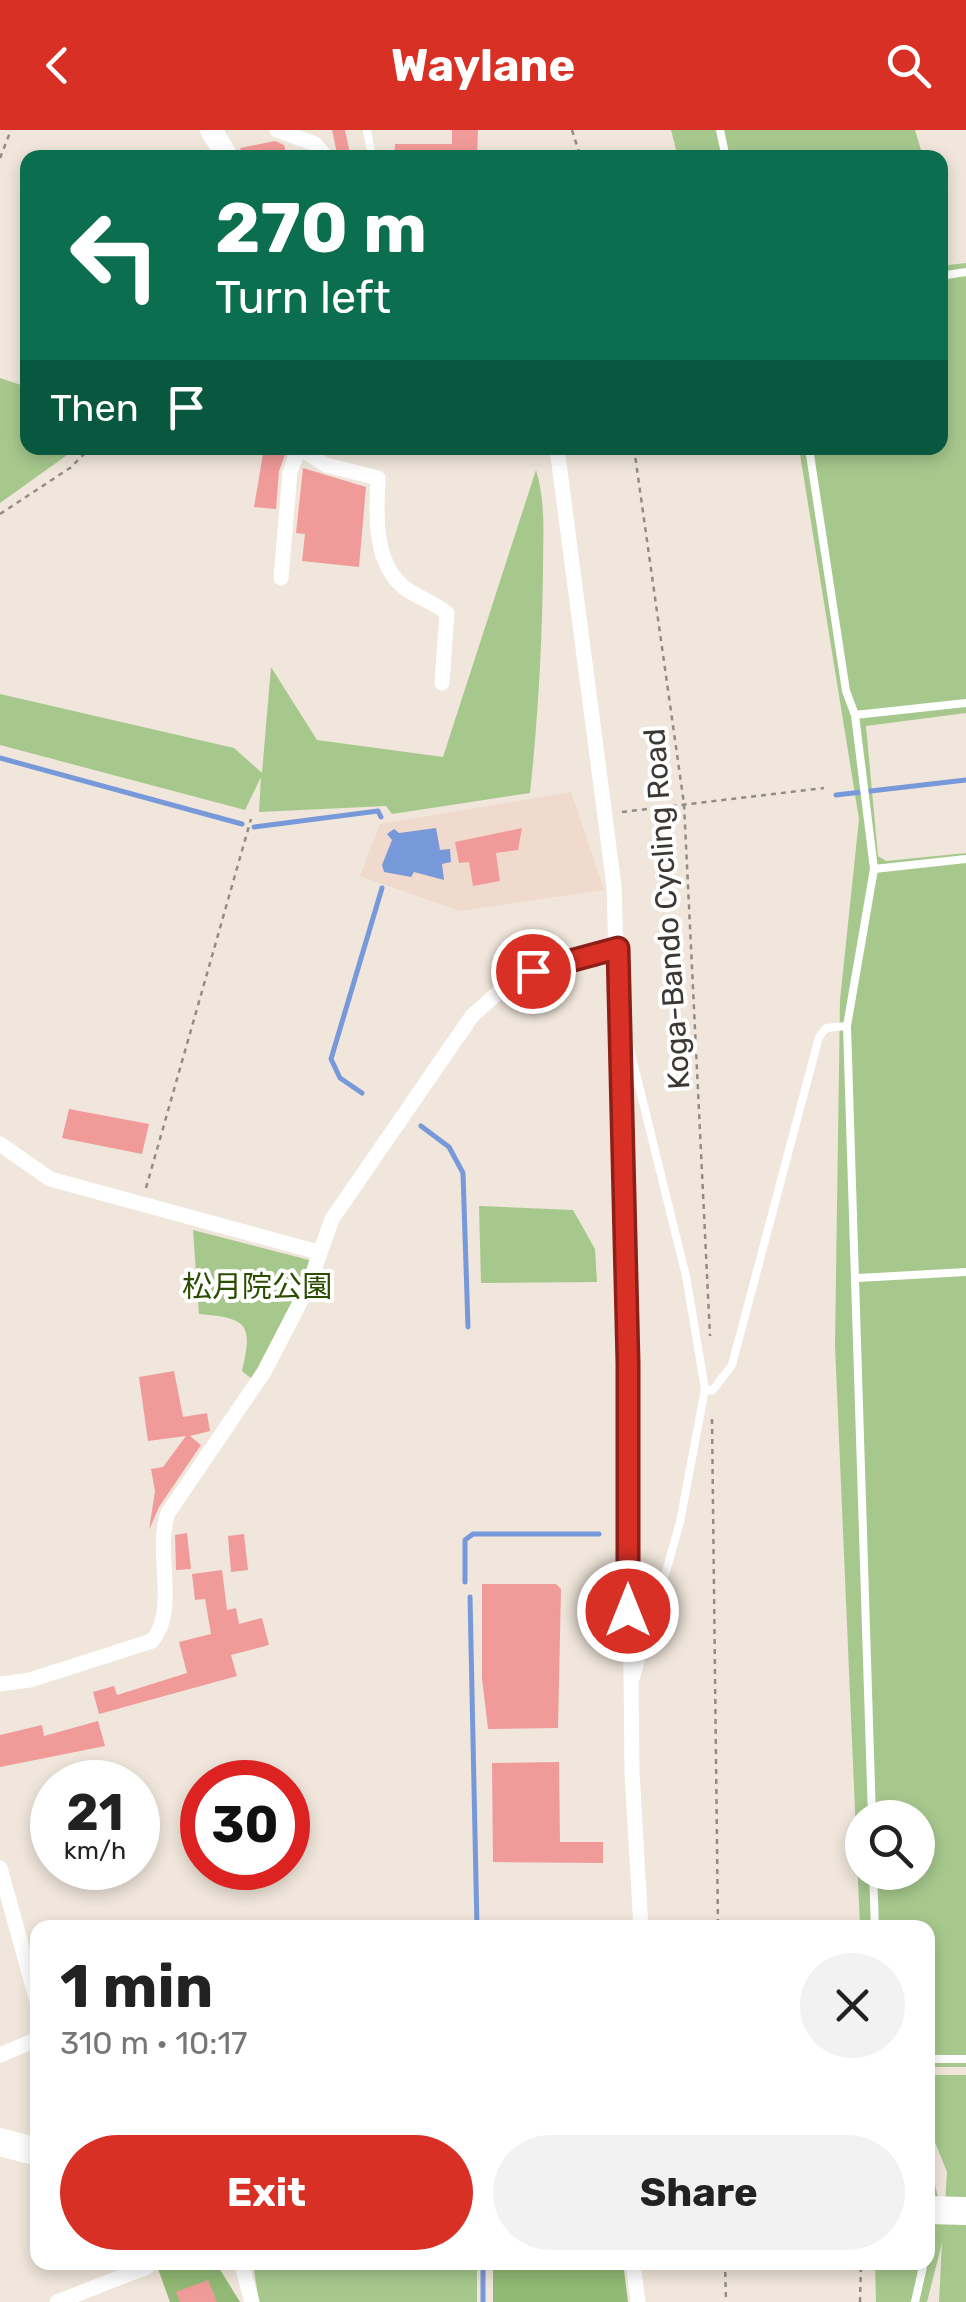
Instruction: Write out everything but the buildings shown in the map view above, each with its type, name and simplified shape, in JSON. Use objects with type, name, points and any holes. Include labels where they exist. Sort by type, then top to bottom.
[{"type":"highway","points":[[0,2142],[30,2150]]},
{"type":"highway","points":[[935,2210],[966,2210]]},
{"type":"street","points":[[277,130],[315,144],[321,150]]},
{"type":"street","points":[[281,578],[290,472],[296,455]]},
{"type":"street","points":[[311,455],[326,464],[378,478],[376,528],[394,576],[403,587],[447,613],[442,682]]},
{"type":"street","points":[[557,455],[586,648],[618,948],[630,1696],[641,1920]]},
{"type":"street","points":[[0,1684],[30,1680],[140,1649],[161,1631],[161,1534],[168,1513],[264,1372],[308,1287],[332,1219],[413,1096],[491,996],[533,971],[618,948]]},
{"type":"street","points":[[0,1144],[50,1179],[318,1252]]},
{"type":"street","points":[[0,1868],[30,1976]]},
{"type":"street","points":[[0,2055],[30,2042]]},
{"type":"street","points":[[56,2302],[138,2270]]},
{"type":"street","points":[[244,2270],[252,2302]]},
{"type":"street","points":[[635,2270],[638,2302]]},
{"type":"lane","points":[[810,455],[846,692],[855,715],[874,869],[847,1026],[858,1278],[872,1800]]},
{"type":"lane","points":[[855,715],[966,703]]},
{"type":"lane","points":[[874,869],[966,859]]},
{"type":"lane","points":[[619,997],[686,1276],[705,1389],[680,1522],[630,1696]]},
{"type":"lane","points":[[705,1389],[712,1391],[732,1365],[819,1037],[826,1028],[847,1026]]},
{"type":"lane","points":[[858,1278],[966,1272]]},
{"type":"lane","points":[[874,1890],[875,1920]]},
{"type":"lane","points":[[935,2059],[966,2059]]},
{"type":"lane","points":[[915,2302],[922,2270]]},
{"type":"path","points":[[0,158],[12,130]]},
{"type":"path","points":[[0,514],[70,468],[83,455]]},
{"type":"path","name":"Koga-Bando Cycling Road","points":[[635,455],[684,804],[710,1351]]},
{"type":"path","points":[[612,813],[824,788]]},
{"type":"path","points":[[142,1206],[250,820]]},
{"type":"path","points":[[712,1418],[718,1920]]},
{"type":"path","points":[[725,2270],[726,2302]]},
{"type":"path","points":[[860,2302],[861,2270]]},
{"type":"shaded area","points":[[571,792],[604,890],[460,911],[360,876],[380,824]]},
{"type":"green space","points":[[671,130],[915,130],[921,150],[676,150]]},
{"type":"green space","points":[[966,263],[966,713],[866,726],[878,856],[886,861],[966,853],[966,2067],[935,2067],[935,1920],[860,1920],[858,1890],[935,1890],[935,1800],[855,1800],[835,1345],[840,1000],[859,819],[800,455],[948,455],[948,265]]},
{"type":"green space","points":[[0,378],[20,385],[20,455],[67,455],[0,503]]},
{"type":"green space","points":[[536,470],[543,520],[542,598],[530,793],[392,814],[386,806],[259,812],[261,777],[245,810],[0,745],[0,694],[234,748],[262,773],[271,667],[317,740],[443,757]]},
{"type":"green space","points":[[479,1206],[573,1210],[595,1249],[597,1282],[481,1283]]},
{"type":"green space","name":"松月院公園","points":[[193,1230],[309,1260],[308,1272],[252,1379],[242,1371],[247,1343],[243,1326],[228,1318],[199,1314]]},
{"type":"green space","points":[[935,2075],[966,2075],[966,2302],[939,2302],[942,2243],[927,2302],[876,2302],[875,2270],[935,2270],[935,2185],[944,2220],[947,2172],[935,2142]]},
{"type":"green space","points":[[159,2270],[220,2270],[240,2302],[170,2302]]},
{"type":"green space","points":[[254,2270],[477,2270],[477,2302],[259,2302]]},
{"type":"green space","points":[[493,2270],[624,2270],[628,2302],[493,2302]]},
{"type":"water","points":[[436,828],[440,850],[450,849],[451,862],[442,864],[444,880],[414,872],[411,877],[384,872],[382,865],[392,840],[387,834],[394,829],[399,833]]},
{"type":"waterway","points":[[0,758],[242,824]]},
{"type":"waterway","points":[[836,795],[966,780]]},
{"type":"waterway","points":[[254,827],[378,811],[381,817]]},
{"type":"waterway","points":[[362,1093],[340,1078],[331,1059],[382,888]]},
{"type":"waterway","points":[[421,1126],[449,1147],[463,1173],[468,1327]]},
{"type":"waterway","points":[[465,1582],[465,1540],[473,1534],[599,1534]]},
{"type":"waterway","points":[[470,1597],[477,1920]]},
{"type":"waterway","points":[[483,2270],[483,2302]]},
{"type":"route","points":[[533,971],[618,948],[628,1363],[628,1611]]}]
